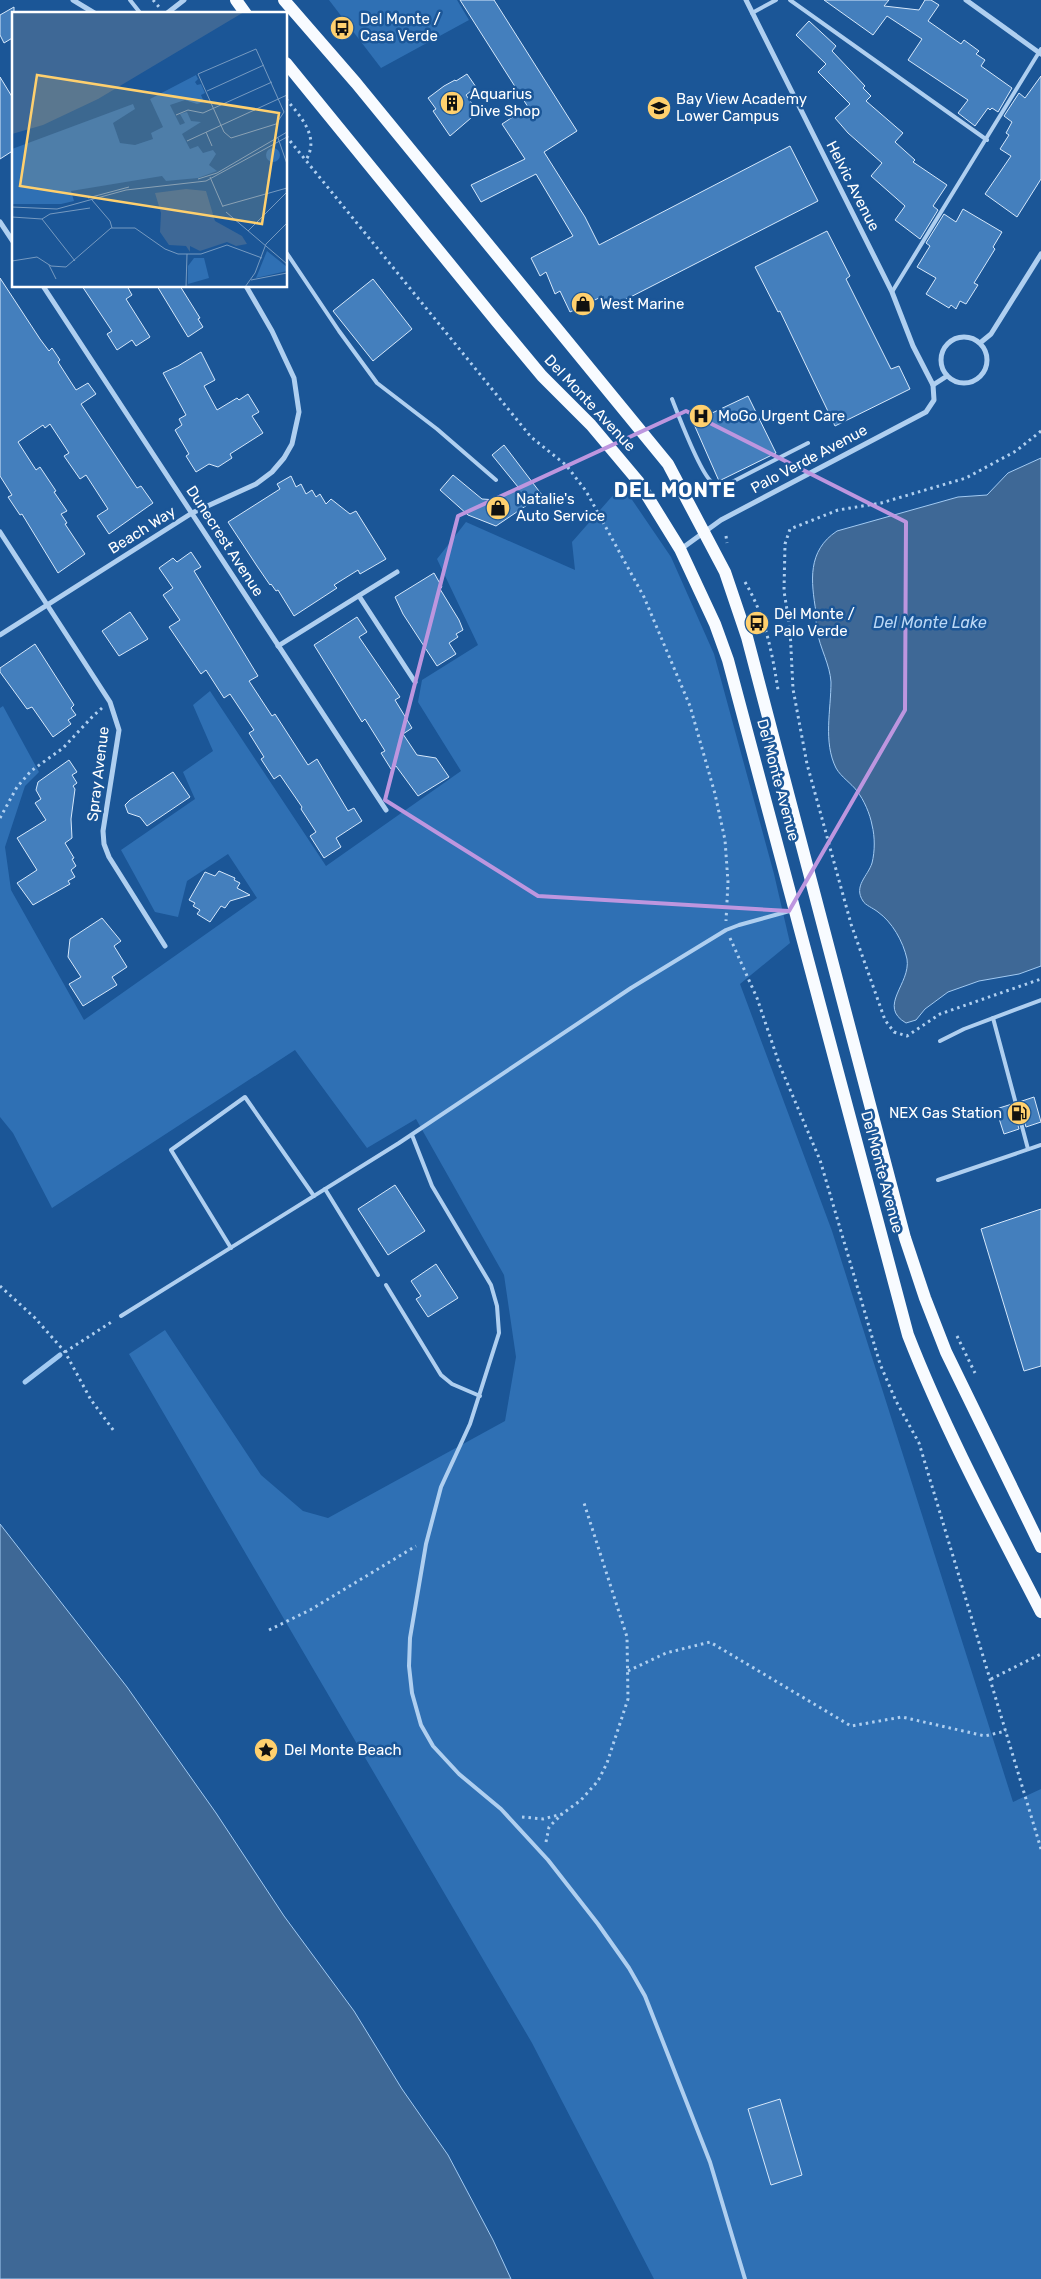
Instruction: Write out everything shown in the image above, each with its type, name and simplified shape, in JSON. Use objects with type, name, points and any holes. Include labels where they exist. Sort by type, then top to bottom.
[{"type":"main road","points":[[236,0],[245,12]]},
{"type":"main road","name":"Del Monte Avenue","points":[[284,0],[356,83],[668,464],[706,532],[725,572],[747,637],[873,1118],[916,1273],[946,1352],[1041,1547]]},
{"type":"main road","name":"Del Monte Avenue","points":[[288,65],[542,376],[591,425],[638,481],[680,549],[716,624],[728,660],[908,1335],[927,1384],[951,1436],[1041,1611]]},
{"type":"street","points":[[73,0],[93,12]]},
{"type":"street","points":[[169,12],[184,0]]},
{"type":"street","name":"Helvic Avenue","points":[[746,0],[892,292],[913,346],[933,385]]},
{"type":"street","points":[[966,0],[1040,52]]},
{"type":"street","points":[[0,222],[12,239]]},
{"type":"street","points":[[980,343],[991,334],[1009,308],[1041,254]]},
{"type":"street","name":"Dunecrest Avenue","points":[[43,288],[386,810]]},
{"type":"street","name":"Beach Way","points":[[0,635],[192,513],[256,484],[272,472],[284,458],[292,444],[299,412],[298,396],[294,378],[272,331],[247,288]]},
{"type":"street","points":[[959,337],[974,338],[980,343],[987,357],[984,372],[979,378],[965,383],[957,382],[947,376],[942,368],[941,359],[946,345],[959,337]]},
{"type":"street","points":[[933,385],[947,376]]},
{"type":"street","name":"Palo Verde Avenue","points":[[680,549],[721,520],[926,412],[934,400],[933,385]]},
{"type":"street","name":"Spray Avenue","points":[[0,532],[110,702],[119,730],[103,831],[104,844],[109,858],[165,946]]},
{"type":"street","points":[[278,646],[397,572]]},
{"type":"street","points":[[360,596],[415,682]]},
{"type":"lane","points":[[130,0],[140,12]]},
{"type":"lane","points":[[752,13],[776,0]]},
{"type":"lane","points":[[790,0],[987,140]]},
{"type":"lane","points":[[892,292],[1040,52]]},
{"type":"lane","points":[[288,255],[377,383],[437,429],[496,480]]},
{"type":"lane","points":[[672,399],[702,468],[709,480],[714,484],[721,485],[732,482],[808,443]]},
{"type":"lane","points":[[121,1316],[412,1135],[631,988],[726,930],[739,924],[795,909]]},
{"type":"lane","points":[[940,1041],[964,1029],[1041,1000]]},
{"type":"lane","points":[[993,1018],[1028,1149]]},
{"type":"lane","points":[[230,1248],[171,1150],[246,1097],[314,1196]]},
{"type":"lane","points":[[412,1135],[432,1186],[491,1286],[497,1306],[499,1333],[470,1424],[441,1486],[428,1539],[410,1638],[409,1666],[412,1693],[421,1725],[433,1746],[459,1774],[501,1809],[548,1860],[598,1924],[629,1968],[645,1996],[710,2162],[745,2279]]},
{"type":"lane","points":[[938,1180],[1041,1144]]},
{"type":"lane","points":[[325,1189],[378,1275]]},
{"type":"lane","points":[[386,1284],[441,1375],[452,1384],[480,1396]]},
{"type":"path","points":[[288,102],[310,131],[310,154],[306,160]]},
{"type":"path","points":[[288,138],[531,437],[566,465],[578,478],[640,589],[690,706],[715,794],[726,840],[728,862],[726,930],[757,998],[780,1066],[820,1160],[880,1364],[896,1401],[919,1443],[1041,1849]]},
{"type":"path","points":[[1041,431],[1016,451],[966,478],[881,503],[838,510],[790,529],[785,544],[784,592],[790,629],[793,689],[806,764],[851,924],[885,1020],[894,1032],[907,1036],[940,1014],[1041,979]]},
{"type":"path","points":[[726,536],[727,546]]},
{"type":"path","points":[[743,579],[758,603],[772,647],[778,692]]},
{"type":"path","points":[[0,818],[17,787],[31,770],[64,748],[92,716],[110,702]]},
{"type":"path","points":[[0,1286],[35,1318],[65,1352],[91,1400],[114,1430]]},
{"type":"path","points":[[65,1352],[121,1316]]},
{"type":"path","points":[[955,1330],[978,1380]]},
{"type":"path","points":[[548,1860],[546,1837],[549,1827],[562,1814],[581,1800],[598,1780],[608,1763],[628,1699],[627,1637],[584,1503]]},
{"type":"path","points":[[269,1630],[310,1610],[428,1539]]},
{"type":"path","points":[[628,1671],[666,1653],[710,1642],[851,1726],[902,1717],[985,1736],[1006,1731]]},
{"type":"path","points":[[990,1679],[1041,1654]]},
{"type":"path","points":[[501,1809],[529,1819],[543,1819],[562,1814]]},
{"type":"highlighted area","points":[[686,411],[906,522],[905,710],[789,911],[538,896],[385,800],[458,516]]},
{"type":"shaded area","points":[[329,0],[457,0],[469,20],[381,68]]},
{"type":"shaded area","points":[[622,485],[671,557],[714,654],[774,874],[790,943],[740,984],[832,1231],[1013,1802],[1041,1789],[1041,2279],[654,2279],[532,2043],[129,1354],[165,1330],[261,1475],[303,1511],[328,1518],[505,1421],[516,1357],[504,1275],[416,1119],[367,1148],[295,1050],[52,1208],[13,1133],[0,1117],[0,708],[3,706],[39,772],[25,786],[5,847],[11,890],[84,1020],[257,898],[228,854],[187,881],[178,917],[155,912],[121,850],[195,799],[183,772],[213,751],[193,705],[210,691],[326,866],[461,771],[418,702],[422,680],[478,645],[437,559],[466,522],[575,570],[572,542]]},
{"type":"water","name":"Del Monte Lake","points":[[1041,458],[1041,966],[1019,974],[979,981],[948,992],[925,1009],[916,1020],[906,1023],[898,1016],[894,1009],[897,994],[907,968],[905,952],[900,939],[892,927],[883,916],[867,905],[860,896],[860,886],[870,868],[874,854],[873,830],[860,795],[836,768],[832,758],[829,737],[831,682],[829,669],[816,629],[813,567],[820,548],[837,531],[958,497],[987,495],[1008,473]]},
{"type":"water","points":[[0,1524],[127,1687],[216,1813],[284,1916],[354,2011],[402,2089],[448,2155],[493,2240],[511,2279],[0,2279]]},
{"type":"building","points":[[460,0],[494,0],[577,131],[544,152],[585,217],[599,245],[790,146],[818,201],[609,308],[603,296],[570,312],[560,291],[555,294],[546,272],[540,276],[531,258],[573,236],[536,174],[481,202],[471,185],[525,159],[502,124],[528,107]]},
{"type":"building","points":[[824,0],[889,0],[884,6],[919,10],[925,0],[931,0],[939,5],[928,21],[961,44],[964,40],[979,51],[976,54],[985,60],[981,66],[1012,88],[998,112],[988,108],[975,126],[958,113],[968,100],[908,60],[922,39],[887,16],[873,35]]},
{"type":"building","points":[[14,7],[14,12],[12,12],[12,38],[4,43],[0,35],[0,15]]},
{"type":"building","points":[[809,21],[836,46],[832,51],[865,86],[863,88],[871,96],[866,101],[903,133],[895,142],[915,160],[913,162],[947,185],[933,206],[938,210],[920,239],[895,220],[905,206],[871,176],[882,163],[848,133],[835,118],[850,104],[818,72],[826,64],[796,35]]},
{"type":"building","name":"Aquarius Dive Shop","points":[[467,74],[476,87],[466,95],[478,112],[450,136],[433,111],[436,109],[428,98],[444,86]]},
{"type":"building","points":[[1041,76],[1041,179],[1017,217],[985,194],[1011,156],[1000,149],[1009,135],[1006,133],[1012,122],[1004,116],[1019,93],[1025,98]]},
{"type":"building","points":[[0,77],[12,97],[12,151],[0,159]]},
{"type":"building","points":[[963,209],[1002,232],[993,247],[995,249],[974,283],[978,285],[966,304],[960,301],[956,309],[951,305],[949,308],[926,294],[936,278],[917,267],[930,246],[926,243],[944,214],[956,222]]},
{"type":"building","points":[[827,231],[850,276],[846,279],[891,369],[899,366],[910,389],[835,426],[780,311],[778,312],[755,267]]},
{"type":"building","points":[[0,278],[40,339],[49,351],[52,348],[60,360],[58,362],[76,390],[88,383],[96,394],[81,404],[137,488],[141,486],[153,503],[109,534],[97,516],[108,509],[86,475],[80,479],[64,456],[69,453],[50,424],[45,428],[43,425],[18,442],[36,470],[40,467],[56,491],[54,492],[67,511],[61,514],[67,523],[65,524],[85,554],[58,573],[22,514],[20,515],[8,497],[12,495],[0,476]]},
{"type":"building","points":[[373,279],[412,329],[373,361],[333,311]]},
{"type":"building","points":[[83,288],[128,288],[132,295],[126,299],[150,337],[136,346],[132,340],[117,350],[107,334],[112,331]]},
{"type":"building","points":[[158,288],[181,288],[200,318],[198,319],[203,327],[188,337]]},
{"type":"building","points":[[201,352],[215,380],[204,386],[217,410],[248,394],[259,412],[252,416],[263,433],[230,454],[232,458],[218,467],[209,464],[196,472],[186,456],[189,454],[175,430],[182,425],[179,419],[186,415],[163,373]]},
{"type":"building","points":[[748,396],[776,453],[719,481],[693,422]]},
{"type":"building","points":[[504,445],[542,495],[496,526],[468,515],[440,490],[453,475],[482,499],[497,500],[518,487],[492,455]]},
{"type":"building","points":[[291,476],[296,487],[301,484],[306,494],[312,490],[316,497],[320,494],[326,504],[331,499],[350,514],[356,511],[386,559],[360,574],[358,570],[334,585],[337,588],[294,616],[278,590],[276,591],[270,585],[228,522],[280,489],[277,484]]},
{"type":"building","points":[[191,552],[201,567],[194,571],[258,676],[249,681],[272,716],[275,714],[308,765],[317,759],[348,811],[354,808],[362,821],[336,838],[341,847],[324,858],[310,836],[316,832],[301,809],[302,807],[280,775],[274,779],[261,759],[264,757],[249,733],[254,730],[230,694],[224,698],[206,670],[201,674],[169,627],[180,620],[163,595],[173,588],[159,568],[173,558],[177,562]]},
{"type":"building","points":[[434,573],[442,587],[440,589],[463,630],[456,634],[458,637],[449,643],[456,654],[437,666],[403,614],[395,597]]},
{"type":"building","points":[[130,612],[148,639],[119,656],[102,631]]},
{"type":"building","points":[[357,617],[367,632],[359,637],[400,697],[395,700],[412,728],[403,734],[417,755],[436,758],[449,777],[418,796],[396,766],[391,769],[381,753],[385,751],[365,719],[362,722],[314,645]]},
{"type":"building","points":[[35,644],[74,705],[71,708],[76,715],[68,720],[71,724],[53,737],[32,707],[27,709],[0,672],[0,668]]},
{"type":"building","points":[[69,760],[77,772],[72,775],[77,783],[73,786],[75,789],[71,819],[72,838],[65,843],[74,858],[72,859],[76,866],[71,870],[75,877],[68,881],[70,884],[33,905],[17,883],[37,870],[17,838],[46,820],[35,803],[41,799],[36,790],[38,782]]},
{"type":"building","points":[[173,772],[190,797],[147,826],[140,817],[128,813],[125,805],[130,800]]},
{"type":"building","points":[[219,871],[235,878],[234,880],[240,883],[237,888],[250,895],[230,901],[225,908],[221,906],[210,922],[197,914],[200,910],[193,906],[195,903],[189,900],[205,872],[215,876]]},
{"type":"building","points":[[102,918],[121,941],[114,946],[127,967],[112,977],[117,985],[83,1006],[69,984],[81,977],[68,957],[70,939]]},
{"type":"building","points":[[1034,1097],[1041,1122],[1026,1127],[1019,1102]]},
{"type":"building","points":[[1012,1104],[1019,1129],[1004,1134],[996,1109]]},
{"type":"building","points":[[395,1185],[425,1231],[388,1255],[358,1209]]},
{"type":"building","points":[[1041,1209],[1041,1366],[1024,1371],[981,1229]]},
{"type":"building","points":[[436,1264],[458,1298],[428,1317],[416,1299],[421,1296],[411,1281]]},
{"type":"building","points":[[780,2099],[802,2175],[771,2185],[748,2109]]},
{"type":"waterway","points":[[25,1382],[60,1355]]},
{"type":"place","name":"Del Monte / Casa Verde","points":[[342,28]]},
{"type":"place","name":"Aquarius Dive Shop","points":[[452,103]]},
{"type":"place","name":"Bay View Academy Lower Campus","points":[[659,108]]},
{"type":"place","name":"West Marine","points":[[583,304]]},
{"type":"place","name":"MoGo Urgent Care","points":[[701,416]]},
{"type":"place","name":"Natalie's Auto Service","points":[[498,508]]},
{"type":"place","name":"Del Monte / Palo Verde","points":[[757,623]]},
{"type":"place","name":"NEX Gas Station","points":[[1019,1113]]},
{"type":"place","name":"Del Monte Beach","points":[[266,1750]]},
{"type":"district","name":"DEL MONTE","points":[[675,490]]}]
